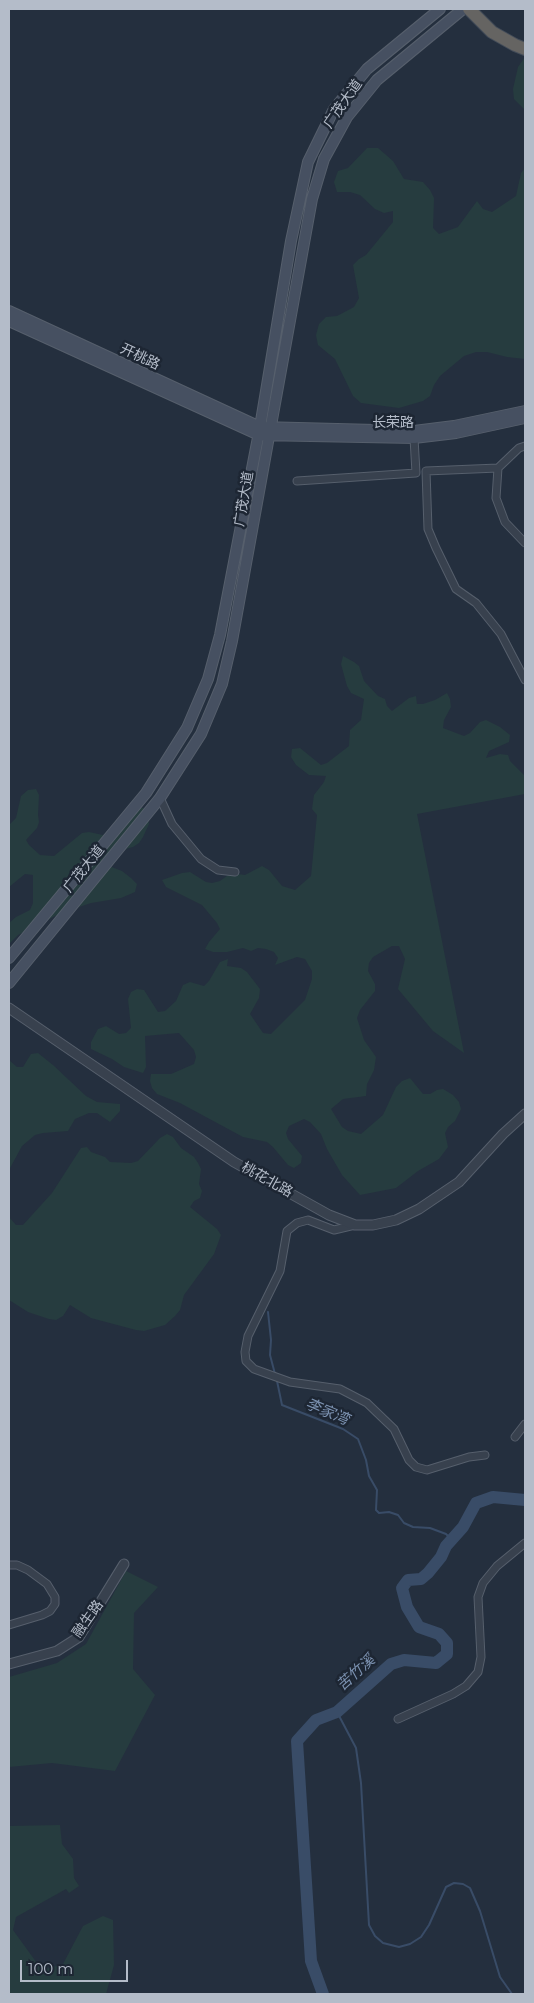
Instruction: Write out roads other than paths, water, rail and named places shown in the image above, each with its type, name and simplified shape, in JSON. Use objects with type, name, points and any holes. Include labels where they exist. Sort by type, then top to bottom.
[{"type":"highway","points":[[469,9],[492,32],[525,49]]},
{"type":"main road","name":"广茂大道","points":[[9,983],[160,798],[201,734],[222,684],[232,641],[265,432],[291,241],[299,196],[308,162],[334,109],[367,69],[440,9]]},
{"type":"main road","name":"广茂大道","points":[[9,958],[146,793],[187,728],[208,678],[220,635],[265,432],[312,199],[324,159],[347,117],[377,80],[463,9]]},
{"type":"main road","name":"开桃路","points":[[9,311],[265,432]]},
{"type":"main road","name":"开桃路","points":[[9,321],[265,432]]},
{"type":"main road","name":"长荣路","points":[[265,432],[414,430],[454,426],[525,411]]},
{"type":"main road","name":"长荣路","points":[[265,432],[414,438],[456,433],[525,418]]},
{"type":"street","points":[[297,482],[416,473],[414,438]]},
{"type":"street","points":[[525,446],[520,448],[498,468],[426,471],[428,529],[456,589],[476,603],[501,634],[525,680]]},
{"type":"street","points":[[498,468],[496,498],[505,522],[525,543]]},
{"type":"street","points":[[160,798],[172,824],[201,860],[218,870],[235,872]]},
{"type":"street","name":"桃花北路","points":[[9,1008],[234,1162],[328,1215],[355,1225],[373,1225],[396,1220],[426,1205],[459,1182],[503,1134],[525,1114]]},
{"type":"street","points":[[355,1225],[334,1230],[308,1220],[297,1223],[287,1231],[280,1271],[248,1336],[245,1352],[246,1361],[254,1369],[290,1382],[340,1389],[367,1404],[394,1428],[409,1460],[416,1467],[427,1470],[469,1457],[486,1455]]},
{"type":"street","points":[[515,1437],[525,1424]]},
{"type":"street","points":[[398,1719],[453,1694],[466,1686],[478,1672],[481,1657],[478,1597],[484,1583],[498,1566],[525,1543]]},
{"type":"street","name":"融生路","points":[[9,1664],[58,1651],[79,1637],[124,1564]]},
{"type":"street","points":[[9,1565],[17,1565],[28,1570],[47,1584],[55,1596],[55,1604],[50,1611],[9,1625]]},
{"type":"waterway","name":"李家湾","points":[[268,1312],[271,1340],[270,1355],[275,1374]]},
{"type":"waterway","name":"李家湾","points":[[277,1381],[282,1405],[343,1429],[358,1439],[366,1460],[369,1476],[377,1490],[376,1510],[379,1513],[389,1512],[398,1515],[404,1523],[413,1527],[430,1528],[446,1534],[452,1540]]},
{"type":"waterway","name":"苦竹溪","points":[[323,1994],[311,1961],[297,1741],[316,1720],[337,1712],[391,1664],[404,1660],[436,1663],[447,1654],[447,1643],[439,1634],[419,1627],[407,1607],[402,1588],[408,1580],[421,1579],[428,1573],[441,1557],[446,1546],[463,1527],[476,1503],[493,1497],[525,1500]]},
{"type":"waterway","points":[[337,1712],[356,1748],[361,1783],[369,1925],[375,1936],[383,1943],[399,1947],[410,1944],[421,1937],[429,1925],[446,1887],[454,1883],[463,1884],[470,1888],[480,1911],[500,1977],[512,1994]]}]
